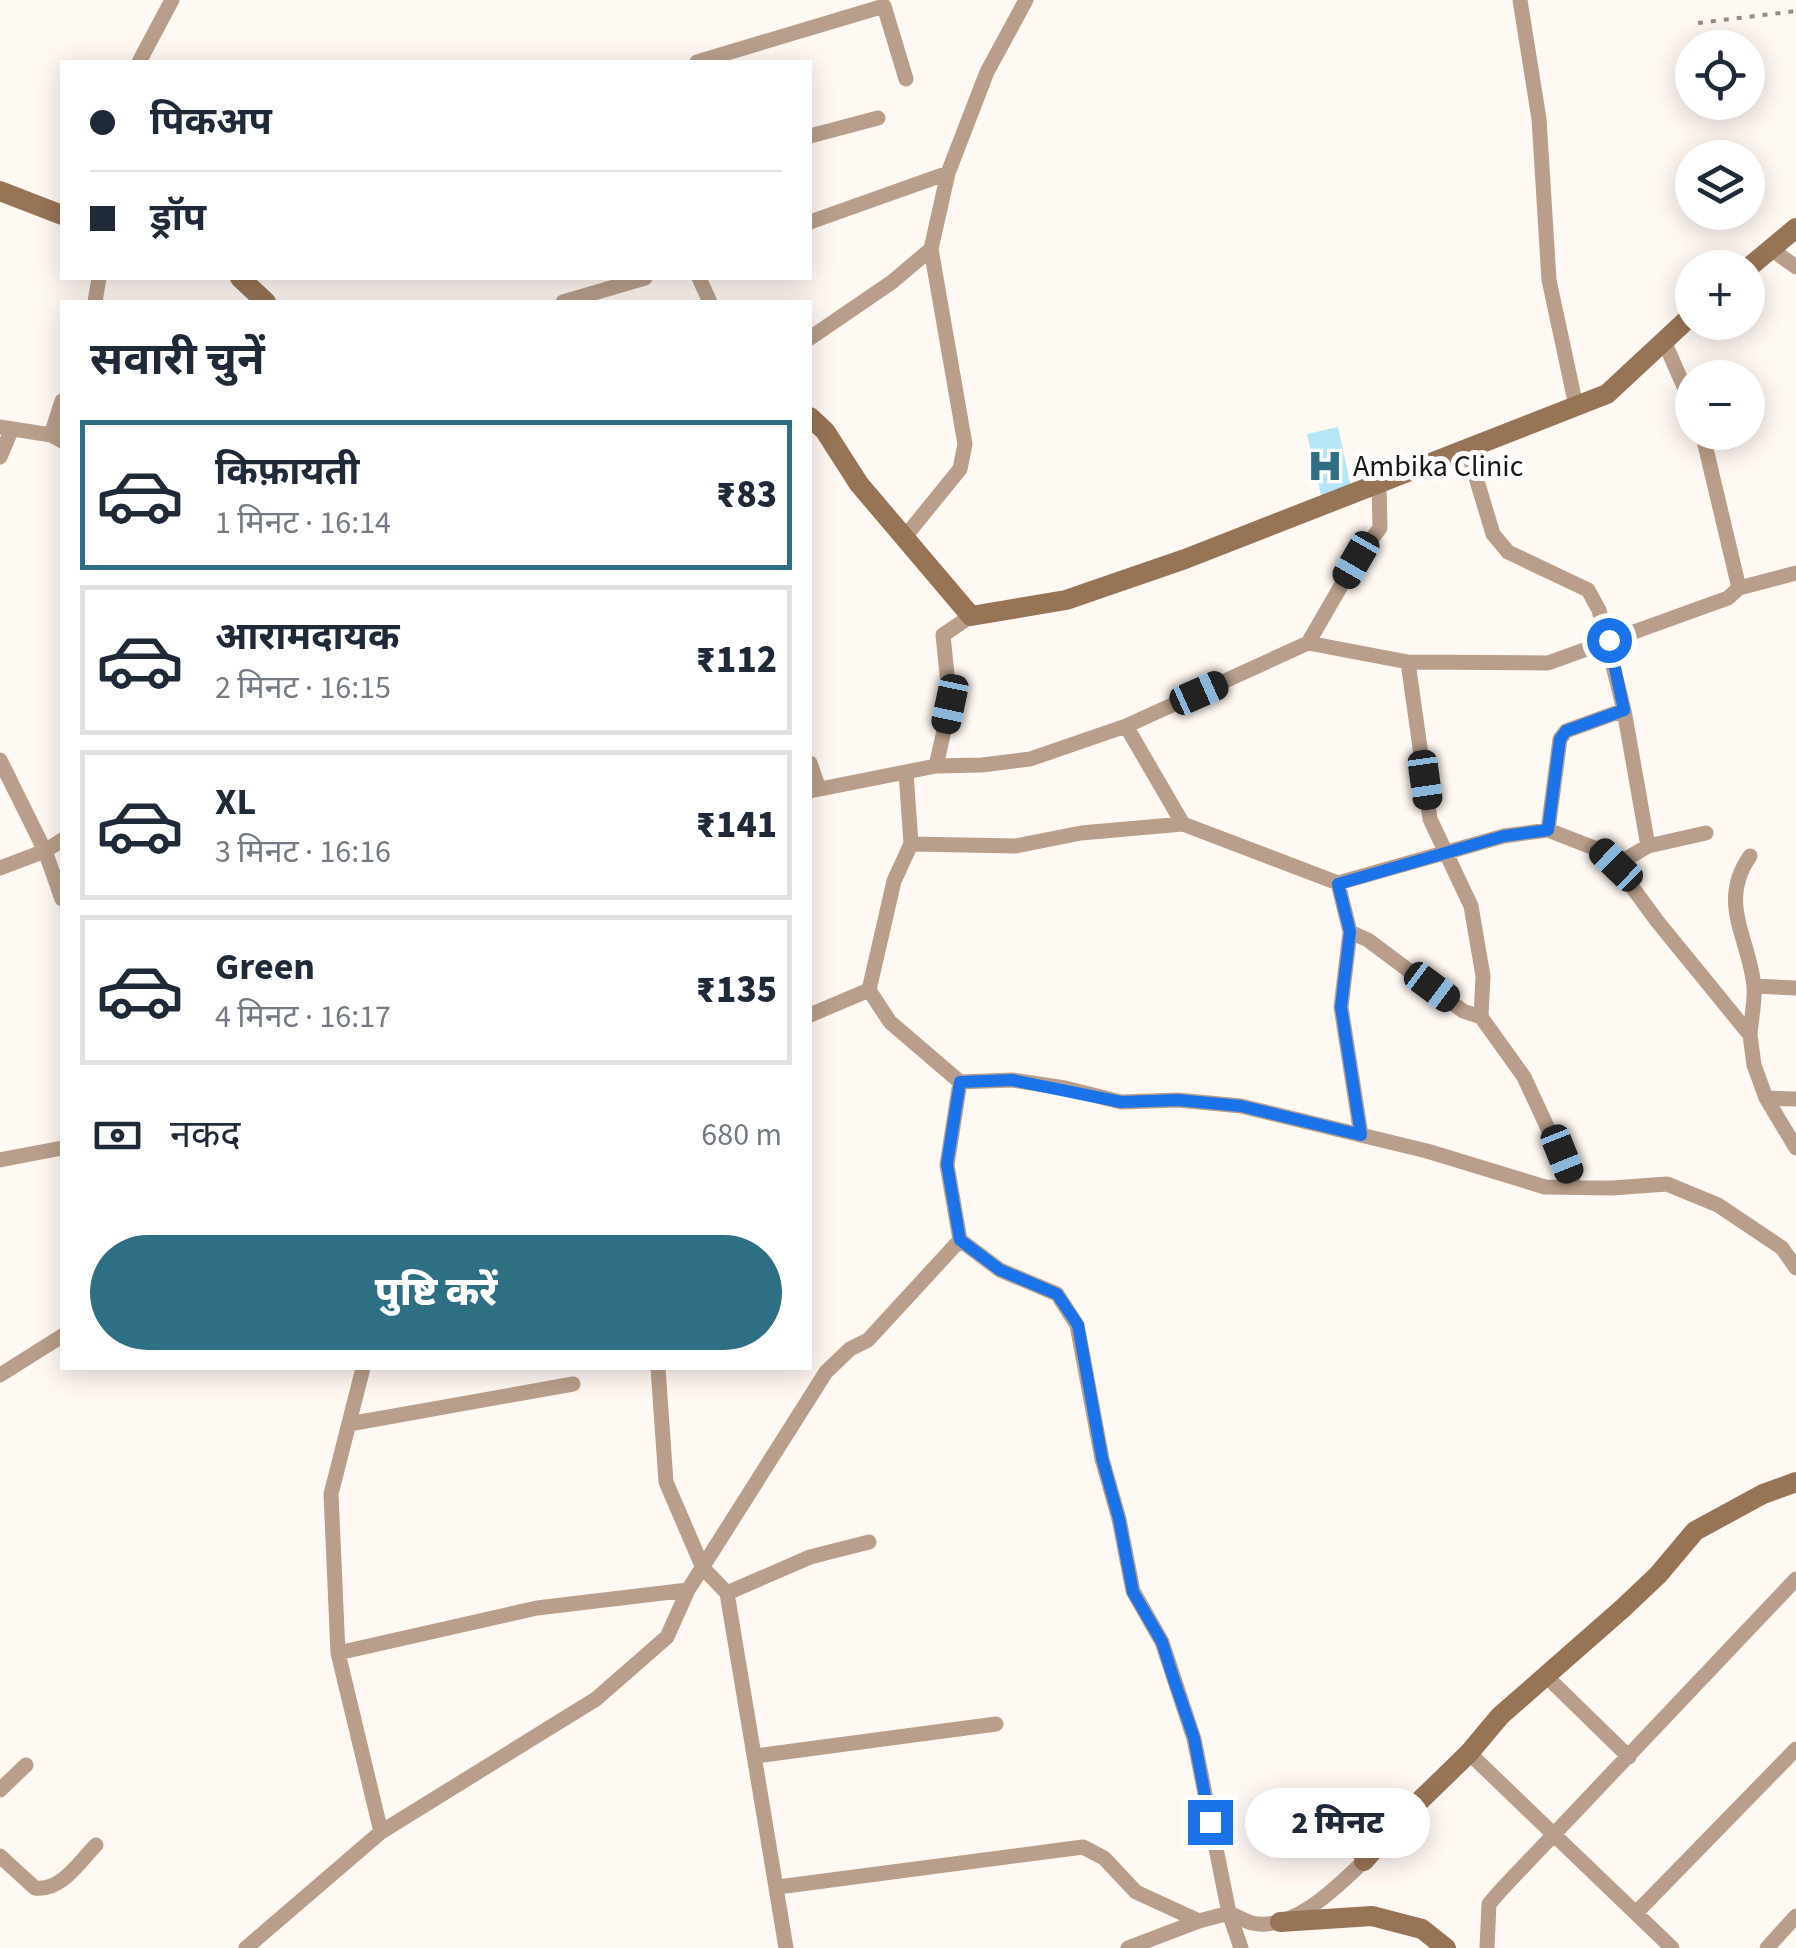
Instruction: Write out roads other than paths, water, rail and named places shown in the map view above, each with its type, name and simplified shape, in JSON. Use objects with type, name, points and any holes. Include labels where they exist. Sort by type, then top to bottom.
[{"type":"street","points":[[140,60],[172,0]]},
{"type":"street","points":[[904,538],[960,469],[965,444],[931,249],[948,173],[987,72],[1026,0]]},
{"type":"street","points":[[1520,0],[1539,119],[1548,280],[1576,406]]},
{"type":"street","points":[[705,60],[884,6],[906,79]]},
{"type":"street","points":[[812,135],[878,118]]},
{"type":"street","points":[[812,221],[948,173]]},
{"type":"street","points":[[0,191],[60,213]]},
{"type":"street","points":[[1765,254],[1796,228]]},
{"type":"street","points":[[812,337],[892,282],[931,249]]},
{"type":"street","points":[[1771,249],[1796,267]]},
{"type":"street","points":[[242,280],[264,300]]},
{"type":"street","points":[[570,300],[638,280]]},
{"type":"street","points":[[936,766],[950,704],[944,635],[971,616],[1066,600],[1186,558],[1607,394],[1675,330]]},
{"type":"street","points":[[1664,341],[1675,366]]},
{"type":"street","points":[[812,419],[825,430],[859,484],[971,616]]},
{"type":"street","points":[[0,457],[6,429],[56,438]]},
{"type":"street","points":[[1467,448],[1493,534],[1508,552],[1588,590],[1599,610],[1624,710],[1648,846]]},
{"type":"street","points":[[1706,450],[1739,588]]},
{"type":"street","points":[[1308,643],[1356,560],[1380,528],[1378,483]]},
{"type":"street","points":[[814,790],[936,766],[1030,759],[1126,726],[1308,643],[1408,662],[1548,663],[1728,598],[1739,588],[1796,573]]},
{"type":"street","points":[[1408,662],[1430,819],[1471,906],[1483,976],[1481,1017]]},
{"type":"street","points":[[1548,830],[1560,739],[1566,731],[1624,710]]},
{"type":"street","points":[[1126,726],[1183,824]]},
{"type":"street","points":[[0,760],[45,851],[60,893]]},
{"type":"street","points":[[906,772],[912,844],[894,882],[869,990],[890,1022],[960,1082],[1012,1080],[1121,1102],[1178,1100],[1241,1106],[1545,1186],[1667,1184],[1718,1205],[1782,1248],[1796,1268]]},
{"type":"street","points":[[912,844],[1016,846],[1081,833],[1183,824],[1338,884],[1504,836],[1548,830],[1602,851],[1616,865],[1657,922],[1750,1035]]},
{"type":"street","points":[[1616,865],[1648,846],[1706,833]]},
{"type":"street","points":[[0,868],[60,841]]},
{"type":"street","points":[[1750,856],[1740,870],[1735,894],[1742,945],[1754,986],[1750,1035],[1754,1066],[1766,1098],[1796,1148]]},
{"type":"street","points":[[1338,884],[1350,932],[1341,1007],[1361,1135]]},
{"type":"street","points":[[1350,932],[1368,940],[1464,1011],[1481,1017],[1524,1077],[1575,1187]]},
{"type":"street","points":[[1754,986],[1796,988]]},
{"type":"street","points":[[812,1014],[869,990]]},
{"type":"street","points":[[960,1082],[947,1164],[960,1240],[1000,1270],[1057,1294],[1078,1325],[1102,1458],[1133,1592],[1162,1642],[1194,1738],[1229,1914],[1241,1948]]},
{"type":"street","points":[[1766,1098],[1796,1099]]},
{"type":"street","points":[[0,1160],[60,1148]]},
{"type":"street","points":[[246,1948],[381,1832],[596,1699],[667,1637],[688,1590],[826,1372],[850,1349],[868,1340],[960,1240]]},
{"type":"street","points":[[0,1375],[60,1337]]},
{"type":"street","points":[[362,1370],[331,1494],[338,1653],[381,1832]]},
{"type":"street","points":[[658,1370],[666,1482],[703,1568],[727,1593],[786,1948]]},
{"type":"street","points":[[349,1424],[573,1384]]},
{"type":"street","points":[[1280,1922],[1325,1899],[1400,1819],[1470,1753],[1500,1716],[1658,1575],[1696,1531],[1763,1494],[1796,1482]]},
{"type":"street","points":[[727,1593],[810,1557],[869,1542]]},
{"type":"street","points":[[1488,1948],[1489,1904],[1796,1579]]},
{"type":"street","points":[[338,1653],[538,1608],[688,1590]]},
{"type":"street","points":[[1546,1676],[1628,1757]]},
{"type":"street","points":[[755,1756],[996,1724]]},
{"type":"street","points":[[1636,1913],[1796,1749]]},
{"type":"street","points":[[1470,1753],[1672,1948]]},
{"type":"street","points":[[0,1790],[26,1764]]},
{"type":"street","points":[[0,1856],[35,1888],[43,1890],[54,1888],[96,1845]]},
{"type":"street","points":[[778,1887],[1082,1846],[1104,1858],[1136,1892],[1198,1921]]},
{"type":"street","points":[[1128,1948],[1198,1921],[1229,1914],[1254,1924],[1372,1916],[1422,1929],[1446,1948]]},
{"type":"street","points":[[1767,1948],[1796,1916]]},
{"type":"place","name":"Ambika Clinic","points":[[1325,466]]}]
